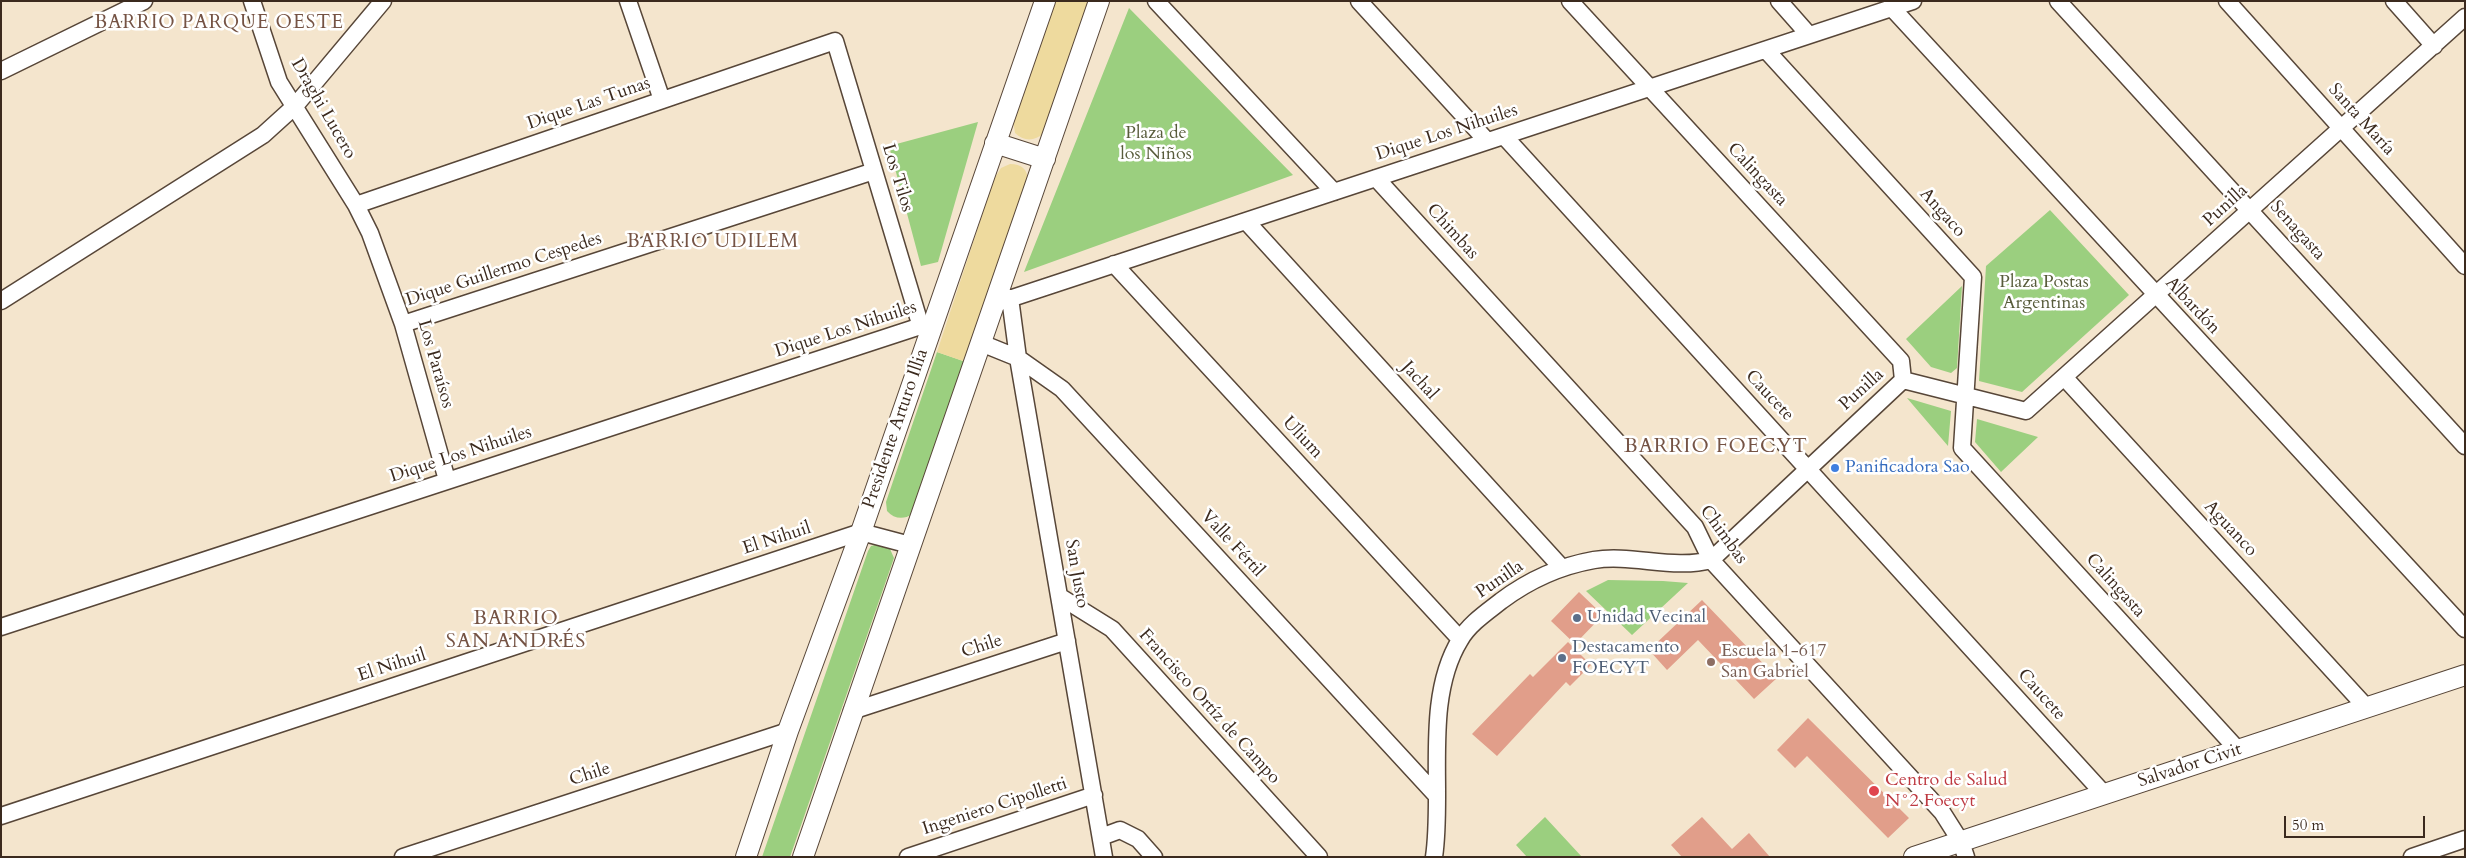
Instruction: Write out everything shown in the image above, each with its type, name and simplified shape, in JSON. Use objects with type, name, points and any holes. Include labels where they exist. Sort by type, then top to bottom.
[{"type":"street","points":[[1,71],[144,1]]},
{"type":"street","name":"Draghi Lucero","points":[[252,1],[279,82],[356,205]]},
{"type":"street","points":[[1,301],[263,136],[295,106],[383,1]]},
{"type":"street","points":[[628,1],[662,100]]},
{"type":"street","name":"Presidente Arturo Illia","points":[[746,857],[788,731],[861,532],[927,325],[995,143],[1045,1]]},
{"type":"street","points":[[803,857],[852,710],[981,343],[1002,301],[1045,159],[1099,1]]},
{"type":"street","points":[[1156,1],[1334,192]]},
{"type":"street","points":[[1359,1],[1487,141]]},
{"type":"street","name":"Calingasta","points":[[1570,1],[1901,361],[1903,380]]},
{"type":"street","points":[[1780,1],[1810,36]]},
{"type":"street","name":"Dique Los Nihuiles","points":[[1002,301],[1913,1]]},
{"type":"street","name":"Senagasta","points":[[2058,1],[2465,446]]},
{"type":"street","name":"Santa María","points":[[2227,1],[2465,266]]},
{"type":"street","points":[[2394,1],[2434,46]]},
{"type":"street","name":"Albardón","points":[[1892,8],[2155,296],[2465,629]]},
{"type":"street","name":"Punilla","points":[[1434,857],[1437,796],[1436,736],[1440,707],[1450,661],[1460,639],[1484,614],[1508,596],[1545,574],[1562,568],[1597,560],[1628,558],[1679,562],[1712,560],[1903,380],[2026,411],[2465,17]]},
{"type":"street","name":"Dique Las Tunas","points":[[356,205],[835,41]]},
{"type":"street","name":"Los Tilos","points":[[835,41],[874,171],[927,325]]},
{"type":"street","name":"Angaco","points":[[1766,50],[1974,277],[1962,448]]},
{"type":"street","name":"Caucete","points":[[1504,136],[2104,794]]},
{"type":"street","points":[[995,143],[1045,159]]},
{"type":"street","name":"Dique Guillermo Cespedes","points":[[403,324],[874,171]]},
{"type":"street","name":"Chimbas","points":[[1376,178],[1696,527],[1712,560],[1942,812],[1963,849]]},
{"type":"street","name":"Los Paraísos","points":[[356,205],[370,233],[403,324],[447,480]]},
{"type":"street","name":"Jachal","points":[[1246,221],[1562,568]]},
{"type":"street","name":"Ulium","points":[[1114,264],[1460,639]]},
{"type":"street","name":"San Justo","points":[[1002,301],[1018,358],[1104,857]]},
{"type":"street","name":"Dique Los Nihuiles","points":[[1,627],[927,325]]},
{"type":"street","name":"Valle Fértil","points":[[981,343],[1018,358],[1062,389],[1437,796]]},
{"type":"street","name":"Aguanco","points":[[2064,378],[2367,708]]},
{"type":"street","name":"Calingasta","points":[[1962,448],[2238,750]]},
{"type":"street","points":[[861,532],[910,545]]},
{"type":"street","name":"El Nihuil","points":[[1,816],[861,532]]},
{"type":"street","name":"Francisco Ortíz de Campo","points":[[1059,596],[1112,630],[1319,857]]},
{"type":"street","name":"Chile","points":[[852,710],[1067,641]]},
{"type":"street","name":"Salvador Civit","points":[[1914,857],[1963,849],[2104,794],[2465,675]]},
{"type":"street","name":"Chile","points":[[403,857],[788,731]]},
{"type":"street","name":"Ingeniero Cipolletti","points":[[908,857],[1094,795]]},
{"type":"street","points":[[1101,837],[1120,830],[1138,839],[1154,857]]},
{"type":"street","points":[[2412,857],[2465,839]]},
{"type":"green space","name":"Plaza de los Niños","points":[[1129,8],[1293,175],[1024,272]]},
{"type":"green space","points":[[978,122],[938,262],[921,266],[889,146]]},
{"type":"green space","name":"Plaza Postas Argentinas","points":[[2050,210],[2129,295],[2022,392],[1979,381],[1986,266]]},
{"type":"green space","name":"Plaza Postas Argentinas","points":[[1962,286],[1957,368],[1951,373],[1931,367],[1906,339]]},
{"type":"green space","points":[[937,352],[966,362],[912,514],[899,518],[887,511],[886,502]]},
{"type":"green space","points":[[1907,398],[1951,411],[1948,446]]},
{"type":"green space","points":[[1977,419],[2038,437],[2001,472],[1975,442]]},
{"type":"green space","points":[[875,545],[890,549],[894,558],[790,857],[762,857],[868,551],[871,546]]},
{"type":"green space","points":[[1608,580],[1688,583],[1632,635],[1586,591]]},
{"type":"green space","points":[[1545,817],[1582,857],[1527,857],[1516,845]]},
{"type":"sand","points":[[1054,1],[1090,1],[1044,133],[1037,138],[1026,139],[1015,133],[1013,120]]},
{"type":"sand","points":[[1010,164],[1023,168],[1028,180],[966,362],[937,352],[994,179],[1001,168]]},
{"type":"building","name":"Unidad Vecinal","points":[[1579,592],[1603,615],[1575,644],[1551,621]]},
{"type":"building","points":[[1702,600],[1777,678],[1754,699],[1698,640],[1667,670],[1649,650]]},
{"type":"building","points":[[1568,642],[1591,665],[1570,686],[1566,682],[1497,756],[1472,734],[1530,674],[1533,677]]},
{"type":"building","points":[[1808,718],[1909,818],[1888,838],[1807,756],[1795,768],[1777,750]]},
{"type":"building","points":[[1702,817],[1732,849],[1749,833],[1770,857],[1682,857],[1671,845]]},
{"type":"place","name":"Panificadora Sao","points":[[1835,468]]},
{"type":"place","name":"Unidad Vecinal","points":[[1577,618]]},
{"type":"place","name":"Destacamento FOECYT","points":[[1562,658]]},
{"type":"place","name":"Escuela 1-617 San Gabriel","points":[[1711,662]]},
{"type":"place","name":"Centro de Salud N°2 Foecyt","points":[[1874,791]]},
{"type":"district","name":"BARRIO PARQUE OESTE","points":[[219,24]]},
{"type":"district","name":"BARRIO UDILEM","points":[[713,243]]},
{"type":"district","name":"BARRIO FOECYT","points":[[1716,447]]},
{"type":"district","name":"BARRIO SAN ANDRÉS","points":[[516,630]]}]
